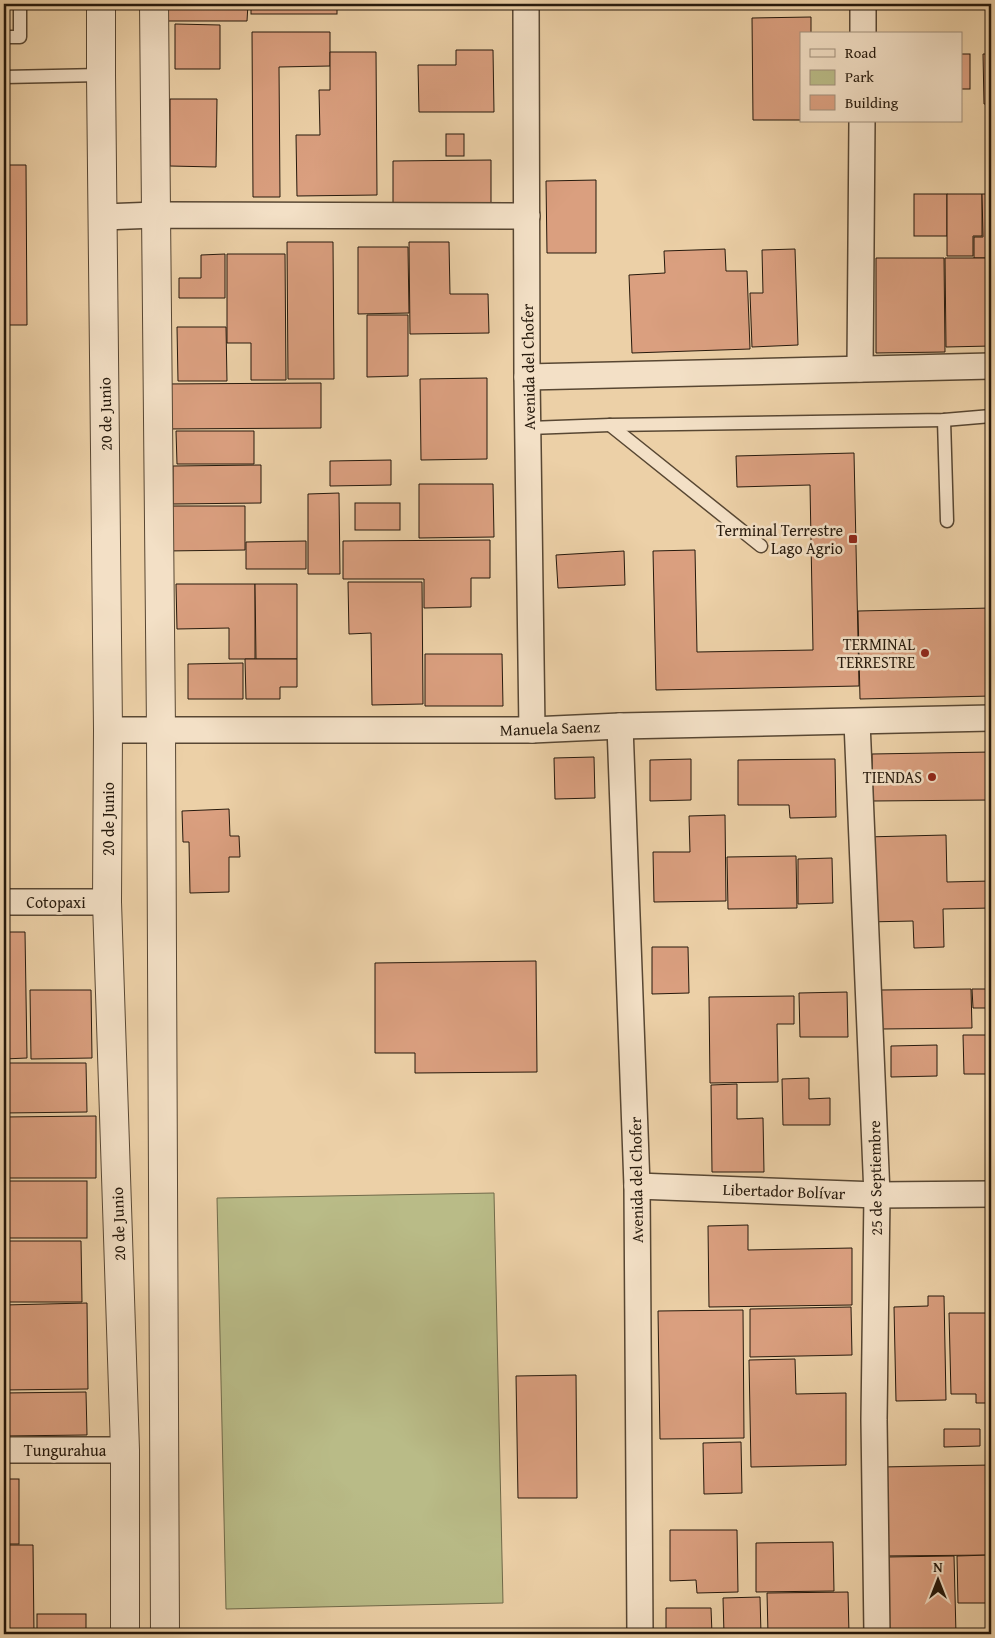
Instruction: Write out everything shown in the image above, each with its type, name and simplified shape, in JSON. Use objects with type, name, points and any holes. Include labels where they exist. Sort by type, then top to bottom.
[{"type":"street","name":"20 de Junio","points":[[101,4],[108,730],[107,902],[125,1450],[125,1634]]},
{"type":"street","points":[[154,4],[161,730],[165,1634]]},
{"type":"street","name":"Avenida del Chofer","points":[[526,4],[527,377],[532,730]]},
{"type":"street","points":[[863,4],[863,32]]},
{"type":"street","points":[[860,369],[862,122]]},
{"type":"street","points":[[103,217],[156,215],[527,216]]},
{"type":"street","points":[[527,377],[991,366]]},
{"type":"street","name":"Manuela Saenz","points":[[108,730],[532,730],[620,726],[991,718]]},
{"type":"street","name":"25 de Septiembre","points":[[857,722],[877,1195],[874,1420],[877,1634]]},
{"type":"street","name":"Avenida del Chofer","points":[[620,726],[637,1186],[640,1634]]},
{"type":"street","name":"Cotopaxi","points":[[4,902],[107,902]]},
{"type":"street","name":"Libertador Bolívar","points":[[637,1186],[877,1195],[991,1194]]},
{"type":"street","name":"Tungurahua","points":[[4,1450],[125,1450]]},
{"type":"lane","points":[[4,37],[20,37],[20,4]]},
{"type":"lane","points":[[4,77],[101,75]]},
{"type":"lane","points":[[529,428],[944,420],[991,416]]},
{"type":"lane","points":[[944,420],[947,521]]},
{"type":"lane","points":[[610,425],[761,546]]},
{"type":"green space","points":[[494,1193],[503,1603],[226,1609],[217,1198]]},
{"type":"building","points":[[168,4],[248,4],[247,21],[168,21]]},
{"type":"building","points":[[251,4],[337,4],[337,14],[251,14]]},
{"type":"building","points":[[811,17],[811,32],[800,32],[800,120],[753,120],[752,18]]},
{"type":"building","points":[[175,24],[220,25],[220,69],[175,69]]},
{"type":"building","points":[[252,32],[330,32],[330,66],[279,67],[280,197],[253,197]]},
{"type":"building","points":[[456,50],[493,50],[494,112],[419,112],[418,65],[456,65]]},
{"type":"building","points":[[330,52],[376,52],[377,195],[297,196],[296,135],[320,135],[319,90],[330,90]]},
{"type":"building","points":[[962,54],[970,54],[970,89],[962,89]]},
{"type":"building","points":[[983,54],[991,54],[991,104],[984,104]]},
{"type":"building","points":[[170,99],[217,99],[216,167],[170,166]]},
{"type":"building","points":[[446,134],[464,134],[464,156],[446,156]]},
{"type":"building","points":[[491,160],[491,209],[393,210],[393,161]]},
{"type":"building","points":[[4,165],[26,165],[27,325],[4,325]]},
{"type":"building","points":[[596,180],[596,253],[547,253],[546,181]]},
{"type":"building","points":[[914,194],[947,194],[947,236],[914,236]]},
{"type":"building","points":[[947,194],[982,194],[982,236],[973,236],[973,256],[947,256]]},
{"type":"building","points":[[982,194],[991,194],[991,258],[974,258],[974,237],[983,237]]},
{"type":"building","points":[[287,242],[333,242],[334,379],[288,379]]},
{"type":"building","points":[[409,242],[449,242],[450,294],[488,294],[489,333],[410,334]]},
{"type":"building","points":[[358,247],[408,247],[409,313],[358,314]]},
{"type":"building","points":[[725,249],[726,271],[747,271],[750,349],[632,353],[629,275],[665,273],[664,251]]},
{"type":"building","points":[[795,249],[798,345],[752,347],[750,293],[763,293],[762,250]]},
{"type":"building","points":[[225,254],[225,298],[179,298],[179,278],[201,278],[201,255]]},
{"type":"building","points":[[227,254],[285,254],[286,380],[251,380],[251,343],[227,343]]},
{"type":"building","points":[[876,258],[944,258],[945,352],[876,353]]},
{"type":"building","points":[[945,258],[991,258],[991,346],[946,347]]},
{"type":"building","points":[[367,315],[408,315],[408,376],[367,377]]},
{"type":"building","points":[[177,327],[226,327],[227,381],[178,381]]},
{"type":"building","points":[[487,378],[487,459],[421,460],[420,379]]},
{"type":"building","points":[[321,383],[321,428],[163,429],[163,384]]},
{"type":"building","points":[[176,431],[254,431],[254,464],[177,464]]},
{"type":"building","points":[[854,453],[859,686],[656,690],[653,551],[695,550],[697,652],[813,650],[810,485],[737,487],[736,456]]},
{"type":"building","points":[[391,460],[391,485],[330,486],[330,461]]},
{"type":"building","points":[[261,465],[261,503],[173,504],[173,466]]},
{"type":"building","points":[[419,484],[493,484],[494,537],[419,538]]},
{"type":"building","points":[[339,493],[340,574],[308,574],[308,494]]},
{"type":"building","points":[[355,503],[400,503],[400,530],[355,530]]},
{"type":"building","points":[[165,506],[245,506],[245,550],[165,551]]},
{"type":"building","points":[[490,540],[490,578],[471,578],[471,607],[424,608],[424,579],[343,579],[343,541]]},
{"type":"building","points":[[306,541],[306,569],[246,569],[246,542]]},
{"type":"building","points":[[624,551],[625,585],[558,588],[556,555]]},
{"type":"building","points":[[348,582],[422,582],[423,704],[372,705],[371,633],[349,634]]},
{"type":"building","points":[[176,584],[255,584],[255,659],[229,659],[229,628],[177,629]]},
{"type":"building","points":[[255,584],[297,584],[297,659],[256,659]]},
{"type":"building","name":"TERMINAL TERRESTRE","points":[[991,608],[991,696],[860,699],[858,611]]},
{"type":"building","points":[[425,654],[502,654],[503,706],[425,706]]},
{"type":"building","points":[[245,659],[297,659],[297,687],[280,687],[280,699],[246,699]]},
{"type":"building","points":[[243,663],[243,699],[188,699],[188,664]]},
{"type":"building","name":"TIENDAS","points":[[991,752],[991,800],[873,801],[872,754]]},
{"type":"building","points":[[594,757],[595,798],[555,799],[554,758]]},
{"type":"building","points":[[691,759],[691,800],[650,801],[650,760]]},
{"type":"building","points":[[835,759],[836,817],[790,818],[789,805],[738,805],[738,760]]},
{"type":"building","points":[[229,809],[230,836],[239,836],[240,857],[229,857],[229,892],[190,893],[189,842],[183,842],[182,811]]},
{"type":"building","points":[[725,815],[726,901],[654,902],[653,852],[690,852],[689,816]]},
{"type":"building","points":[[946,835],[947,882],[991,881],[991,908],[943,909],[944,947],[914,948],[913,921],[867,922],[865,837]]},
{"type":"building","points":[[796,856],[797,908],[728,909],[727,857]]},
{"type":"building","points":[[832,858],[833,903],[798,904],[798,859]]},
{"type":"building","points":[[4,932],[25,932],[27,1058],[4,1059]]},
{"type":"building","points":[[652,947],[688,947],[689,993],[652,994]]},
{"type":"building","points":[[536,961],[537,1072],[415,1073],[415,1053],[375,1053],[375,963]]},
{"type":"building","points":[[971,989],[972,1028],[882,1029],[881,990]]},
{"type":"building","points":[[972,989],[991,989],[991,1008],[973,1008]]},
{"type":"building","points":[[30,990],[91,990],[92,1058],[31,1059]]},
{"type":"building","points":[[847,992],[848,1037],[800,1037],[799,993]]},
{"type":"building","points":[[794,996],[794,1024],[777,1024],[778,1082],[710,1083],[709,997]]},
{"type":"building","points":[[963,1035],[991,1035],[991,1074],[964,1074]]},
{"type":"building","points":[[937,1045],[937,1076],[891,1077],[891,1046]]},
{"type":"building","points":[[4,1063],[86,1063],[87,1112],[4,1113]]},
{"type":"building","points":[[809,1078],[809,1099],[830,1098],[830,1125],[783,1125],[782,1079]]},
{"type":"building","points":[[737,1084],[737,1119],[763,1118],[764,1172],[712,1172],[711,1085]]},
{"type":"building","points":[[96,1116],[96,1178],[4,1178],[4,1117]]},
{"type":"building","points":[[4,1181],[87,1181],[87,1238],[4,1238]]},
{"type":"building","points":[[748,1225],[748,1250],[852,1248],[852,1305],[709,1307],[708,1226]]},
{"type":"building","points":[[4,1241],[81,1241],[82,1302],[4,1302]]},
{"type":"building","points":[[928,1296],[944,1296],[946,1400],[896,1401],[894,1307],[928,1306]]},
{"type":"building","points":[[87,1303],[88,1389],[4,1390],[4,1305]]},
{"type":"building","points":[[851,1307],[852,1355],[750,1357],[750,1309]]},
{"type":"building","points":[[743,1310],[744,1438],[660,1439],[658,1311]]},
{"type":"building","points":[[949,1313],[991,1313],[991,1403],[976,1403],[976,1394],[951,1394]]},
{"type":"building","points":[[795,1359],[796,1394],[846,1393],[846,1465],[751,1467],[749,1360]]},
{"type":"building","points":[[576,1375],[577,1498],[518,1498],[516,1376]]},
{"type":"building","points":[[86,1392],[87,1435],[4,1436],[4,1393]]},
{"type":"building","points":[[944,1429],[980,1429],[980,1446],[944,1447]]},
{"type":"building","points":[[741,1442],[742,1493],[704,1494],[703,1443]]},
{"type":"building","points":[[991,1465],[991,1555],[883,1556],[881,1467]]},
{"type":"building","points":[[4,1479],[19,1479],[19,1544],[4,1544]]},
{"type":"building","points":[[670,1530],[737,1530],[738,1592],[697,1593],[696,1580],[670,1581]]},
{"type":"building","points":[[833,1542],[834,1591],[756,1592],[756,1543]]},
{"type":"building","points":[[4,1545],[33,1545],[34,1634],[4,1634]]},
{"type":"building","points":[[991,1555],[991,1603],[958,1603],[957,1556]]},
{"type":"building","points":[[954,1556],[956,1634],[889,1634],[887,1557]]},
{"type":"building","points":[[848,1592],[849,1634],[768,1634],[767,1593]]},
{"type":"building","points":[[760,1597],[761,1634],[724,1634],[723,1598]]},
{"type":"building","points":[[666,1608],[711,1608],[712,1634],[666,1634]]},
{"type":"building","points":[[37,1614],[86,1614],[86,1634],[37,1634]]},
{"type":"place","name":"Terminal Terrestre Lago Agrio","points":[[853,539]]},
{"type":"place","name":"TERMINAL TERRESTRE","points":[[925,653]]},
{"type":"place","name":"TIENDAS","points":[[932,777]]}]
